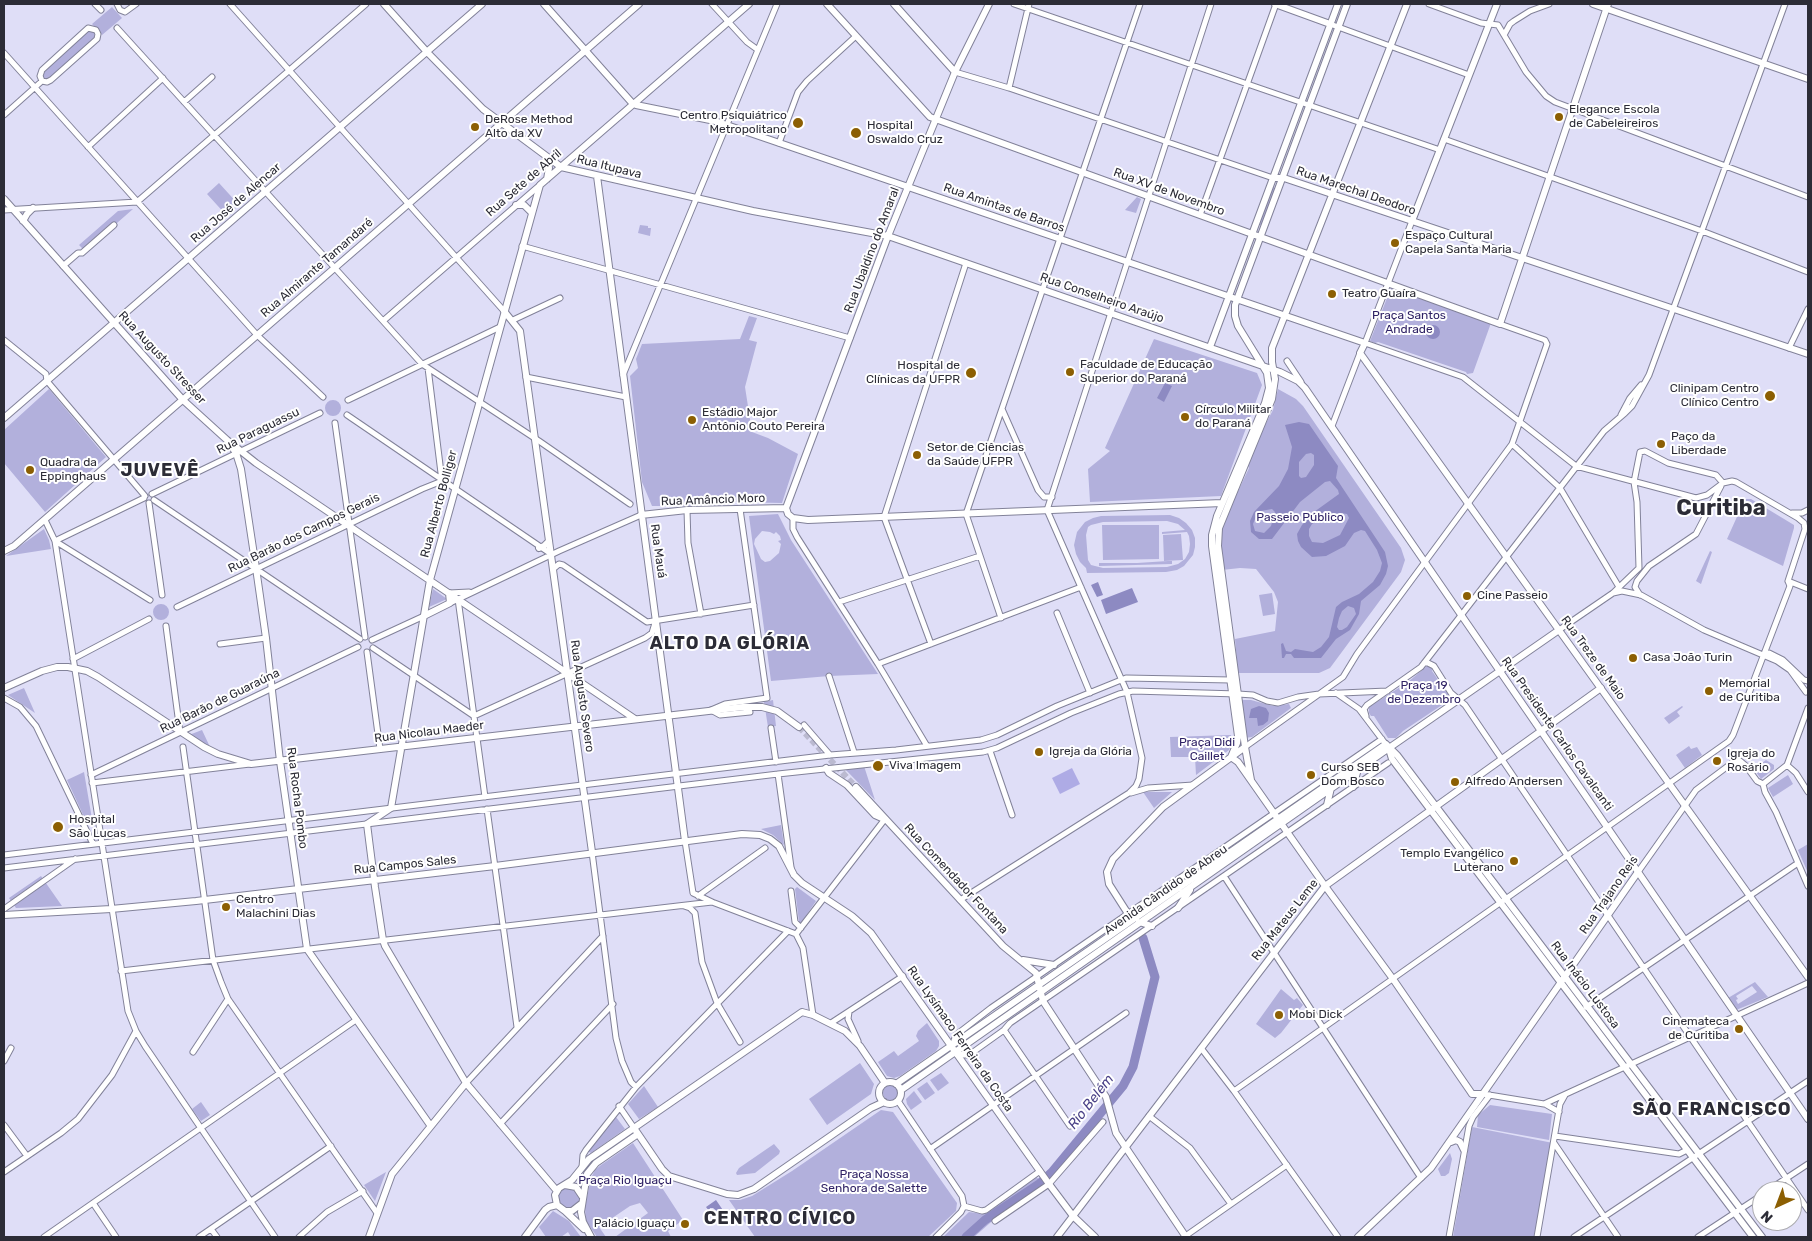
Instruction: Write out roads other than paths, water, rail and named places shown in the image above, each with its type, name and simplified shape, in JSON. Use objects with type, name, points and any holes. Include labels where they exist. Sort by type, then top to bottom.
[{"type":"main road","name":"Rua Itupava","points":[[384,4],[427,52],[483,109],[500,124],[560,167],[696,199],[888,236]]},
{"type":"main road","name":"Rua José de Alencar","points":[[4,418],[482,4]]},
{"type":"main road","points":[[544,4],[633,104]]},
{"type":"main road","name":"Rua Almirante Tamandaré","points":[[7,550],[45,520],[638,4]]},
{"type":"main road","name":"Rua Sete de Abril","points":[[540,185],[749,4]]},
{"type":"main road","name":"Rua XV de Novembro","points":[[827,4],[930,117],[935,120],[1500,324]]},
{"type":"main road","points":[[894,4],[955,72]]},
{"type":"main road","name":"Rua Ubaldino do Amaral","points":[[786,508],[888,236],[955,72],[988,4]]},
{"type":"main road","points":[[1276,4],[1330,24]]},
{"type":"main road","points":[[1210,348],[1338,4]]},
{"type":"main road","points":[[1251,780],[1234,688],[1212,546],[1213,529],[1222,503],[1267,398],[1268,378],[1262,363],[1236,321],[1235,308],[1347,4]]},
{"type":"main road","points":[[1262,363],[1272,348],[1285,316],[1407,4]]},
{"type":"main road","points":[[1412,221],[1497,4]]},
{"type":"main road","points":[[1593,4],[1607,6],[1808,78]]},
{"type":"main road","points":[[1500,324],[1607,6]]},
{"type":"main road","points":[[1313,71],[1327,56]]},
{"type":"main road","name":"Rua Amintas de Barros","points":[[633,104],[704,118],[727,125],[1364,342]]},
{"type":"main road","points":[[1289,159],[1290,134]]},
{"type":"main road","points":[[546,156],[549,168],[547,179]]},
{"type":"main road","name":"Rua Mauá","points":[[597,176],[685,841]]},
{"type":"main road","name":"Rua Marechal Deodoro","points":[[1273,178],[1282,178],[1332,194],[1808,354]]},
{"type":"main road","name":"Rua Alberto Bolliger","points":[[391,808],[430,580],[540,185]]},
{"type":"main road","name":"Rua Augusto Stresser","points":[[4,199],[183,400],[227,440]]},
{"type":"main road","points":[[516,205],[524,206],[532,213]]},
{"type":"main road","points":[[23,221],[33,208]]},
{"type":"main road","name":"Rua Conselheiro Araújo","points":[[888,236],[1210,348],[1253,362],[1262,363]]},
{"type":"main road","points":[[1237,274],[1248,270]]},
{"type":"main road","points":[[1221,317],[1227,311],[1235,308]]},
{"type":"main road","name":"Rua Augusto Severo","points":[[504,310],[520,331],[592,852]]},
{"type":"main road","points":[[1360,353],[1364,342]]},
{"type":"main road","points":[[1231,757],[1238,736],[1218,535],[1224,511],[1271,404],[1274,388],[1272,348]]},
{"type":"main road","name":"Rua Treze de Maio","points":[[1360,353],[1808,977]]},
{"type":"main road","points":[[1262,363],[1293,378],[1305,388]]},
{"type":"main road","name":"Rua Presidente Carlos Cavalcanti","points":[[1305,388],[1808,1119]]},
{"type":"main road","name":"Rua Rocha Pombo","points":[[227,440],[239,452],[266,638],[297,888],[307,949],[430,1126]]},
{"type":"main road","points":[[239,452],[635,719]]},
{"type":"main road","points":[[241,469],[246,462],[256,462]]},
{"type":"main road","points":[[786,508],[788,514],[793,518],[808,520],[1222,503]]},
{"type":"main road","name":"Rua Amâncio Moro","points":[[642,515],[688,510],[786,508]]},
{"type":"main road","points":[[539,548],[544,546],[549,540]]},
{"type":"main road","points":[[424,616],[450,603],[449,593]]},
{"type":"main road","points":[[426,603],[427,609],[431,612]]},
{"type":"main road","points":[[1386,744],[1459,699],[1560,630]]},
{"type":"main road","points":[[4,688],[48,669],[62,667],[88,671],[180,732],[218,754],[251,764]]},
{"type":"main road","name":"Rua Mateus Leme","points":[[1057,1237],[1325,886],[1601,688]]},
{"type":"main road","name":"Rua Nicolau Maeder","points":[[251,764],[710,710],[751,707],[769,708],[802,726]]},
{"type":"main road","name":"Avenida Cândido de Abreu","points":[[896,1084],[954,1048],[1192,886],[1278,819],[1331,788],[1358,769],[1386,744]]},
{"type":"main road","name":"Avenida Cândido de Abreu","points":[[1040,988],[1130,917],[1178,888],[1386,744]]},
{"type":"main road","name":"Rua Inácio Lustosa","points":[[1386,744],[1392,759],[1415,784],[1472,859],[1737,1211],[1753,1237]]},
{"type":"main road","points":[[1152,926],[1130,917],[1109,884],[1107,872],[1109,865],[1157,812],[1245,747]]},
{"type":"main road","points":[[1231,757],[1237,760],[1470,1091],[1476,1094],[1486,1094]]},
{"type":"main road","points":[[826,768],[829,773],[847,785],[875,815],[885,819]]},
{"type":"main road","points":[[1353,787],[1358,769]]},
{"type":"main road","name":"Rua Comendador Fontana","points":[[856,787],[1003,946],[1031,968],[1038,977]]},
{"type":"main road","points":[[1327,805],[1331,788]]},
{"type":"main road","points":[[391,808],[367,824],[383,940],[466,1083],[556,1191],[557,1205],[589,1234]]},
{"type":"main road","name":"Rua Campos Sales","points":[[4,915],[205,900],[495,866],[742,834],[760,835],[774,841],[779,846],[792,870]]},
{"type":"main road","points":[[1208,867],[1212,857]]},
{"type":"main road","name":"Rua Lysímaco Ferreira da Costa","points":[[792,870],[802,884],[866,927],[903,976],[1044,1177],[1073,1216],[1095,1237]]},
{"type":"main road","name":"Rua Trajano Reis","points":[[1358,1237],[1431,1168],[1486,1094],[1638,872]]},
{"type":"main road","points":[[1178,908],[1192,886]]},
{"type":"main road","points":[[1168,887],[1178,888]]},
{"type":"main road","points":[[1020,960],[1054,965]]},
{"type":"main road","points":[[1038,977],[1043,1001],[1107,1100],[1113,1128],[1185,1237]]},
{"type":"main road","points":[[556,1191],[572,1180],[593,1156],[799,1013],[805,1012],[814,1015],[845,1031],[860,1046],[885,1083]]},
{"type":"main road","name":"Avenida Cândido de Abreu","points":[[901,1090],[954,1048]]},
{"type":"main road","name":"Rua Inácio Lustosa","points":[[1628,1066],[1687,1150],[1696,1156]]},
{"type":"main road","points":[[891,1082],[896,1084],[901,1090],[898,1102],[891,1104],[884,1102],[880,1098],[879,1091],[885,1083],[891,1082]]},
{"type":"main road","points":[[369,1237],[392,1174],[466,1083]]},
{"type":"main road","points":[[634,1128],[662,1170],[669,1176],[738,1196],[748,1193],[871,1108],[884,1102]]},
{"type":"main road","points":[[589,1234],[581,1217],[581,1200],[587,1174],[593,1166],[638,1134]]},
{"type":"main road","points":[[1450,1143],[1456,1140],[1460,1142],[1464,1150]]},
{"type":"main road","points":[[565,1185],[576,1187],[581,1200]]},
{"type":"main road","points":[[565,1211],[576,1209],[581,1200]]},
{"type":"main road","points":[[525,1237],[547,1208],[557,1205]]},
{"type":"main road","name":"Rua Inácio Lustosa","points":[[1737,1211],[1762,1237]]},
{"type":"street","points":[[95,4],[101,10]]},
{"type":"street","points":[[117,4],[120,10],[125,12],[136,4]]},
{"type":"street","points":[[230,4],[504,310]]},
{"type":"street","points":[[4,210],[137,202],[366,4]]},
{"type":"street","points":[[712,4],[750,45],[758,50]]},
{"type":"street","points":[[623,375],[777,4]]},
{"type":"street","points":[[1014,4],[1029,6],[1126,42],[1440,150]]},
{"type":"street","points":[[1000,618],[966,514],[1140,4]]},
{"type":"street","points":[[960,900],[1129,793],[1136,786],[1139,779],[1142,758],[1127,692],[1047,510],[1212,4]]},
{"type":"street","points":[[1200,215],[1276,4]]},
{"type":"street","points":[[1429,4],[1480,23],[1498,25],[1520,63],[1552,101],[1808,197]]},
{"type":"street","points":[[1504,35],[1507,28],[1514,21],[1530,11],[1549,4]]},
{"type":"street","points":[[1366,716],[1365,707],[1424,663],[1604,431],[1630,408],[1648,377],[1785,4]]},
{"type":"street","points":[[1009,88],[1029,6]]},
{"type":"street","points":[[1330,24],[1469,75]]},
{"type":"street","points":[[88,28],[96,30],[98,34],[97,39],[51,80],[47,82],[42,81],[40,76],[42,70],[88,28]]},
{"type":"street","points":[[117,28],[422,364],[630,504]]},
{"type":"street","points":[[779,143],[793,101],[802,86],[856,36]]},
{"type":"street","points":[[4,53],[257,336],[323,397]]},
{"type":"street","name":"Rua Marechal Deodoro","points":[[955,72],[1009,88],[1273,178]]},
{"type":"street","points":[[184,102],[212,77]]},
{"type":"street","points":[[88,147],[162,78]]},
{"type":"street","points":[[4,115],[42,81]]},
{"type":"street","points":[[1444,139],[1702,231],[1808,272]]},
{"type":"street","name":"Rua Sete de Abril","points":[[383,321],[540,185]]},
{"type":"street","points":[[1234,1092],[1726,743],[1733,735],[1790,586],[1788,581],[1807,528],[1801,520],[1791,513],[1736,482],[1722,483],[1704,496],[1696,498],[1576,466],[1463,377],[1364,342],[1412,221]]},
{"type":"street","points":[[63,266],[78,253],[82,253],[114,225]]},
{"type":"street","points":[[522,246],[850,338]]},
{"type":"street","points":[[931,644],[884,517],[966,264]]},
{"type":"street","points":[[513,320],[560,298]]},
{"type":"street","points":[[1789,348],[1808,309]]},
{"type":"street","name":"Rua XV de Novembro","points":[[1500,324],[1545,340],[1547,346],[1520,421]]},
{"type":"street","points":[[348,400],[500,327]]},
{"type":"street","points":[[4,340],[46,374],[47,381],[114,460],[144,497],[145,501],[152,499],[362,638],[372,640],[424,616]]},
{"type":"street","points":[[1332,426],[1360,353]]},
{"type":"street","name":"Rua Presidente Carlos Cavalcanti","points":[[1287,362],[1305,388]]},
{"type":"street","points":[[428,368],[442,481]]},
{"type":"street","points":[[526,377],[626,397]]},
{"type":"street","points":[[1002,408],[1038,490],[1044,496],[1052,497]]},
{"type":"street","name":"Rua Paraguassu","points":[[144,497],[148,493],[152,499],[239,452],[320,413]]},
{"type":"street","points":[[346,415],[539,548],[551,554]]},
{"type":"street","points":[[1336,693],[1341,679],[1357,654],[1512,444],[1520,421]]},
{"type":"street","points":[[335,424],[362,638],[358,647],[362,652],[367,652],[372,648]]},
{"type":"street","points":[[1512,444],[1560,488],[1620,587]]},
{"type":"street","points":[[1560,630],[1613,593],[1638,570],[1640,564],[1634,482],[1638,456],[1641,451],[1646,451],[1673,464],[1716,475],[1722,483]]},
{"type":"street","name":"Rua Barão dos Campos Gerais","points":[[178,607],[256,568],[442,481]]},
{"type":"street","points":[[1640,595],[1636,590],[1635,584],[1649,566],[1696,534],[1722,483]]},
{"type":"street","points":[[55,541],[144,497]]},
{"type":"street","points":[[152,499],[162,594]]},
{"type":"street","points":[[710,710],[724,704],[767,698],[740,509]]},
{"type":"street","points":[[688,510],[688,543],[701,614]]},
{"type":"street","points":[[1791,513],[1802,513],[1808,510]]},
{"type":"street","points":[[450,603],[551,554],[642,515]]},
{"type":"street","points":[[793,518],[793,529],[797,537],[878,664],[927,746]]},
{"type":"street","points":[[45,520],[55,541],[91,775],[95,828],[101,843],[128,1011],[136,1031],[275,1237]]},
{"type":"street","points":[[55,541],[150,600]]},
{"type":"street","points":[[838,602],[980,556]]},
{"type":"street","points":[[553,569],[558,564],[563,564],[645,621],[650,622],[754,605]]},
{"type":"street","points":[[1640,564],[1649,566]]},
{"type":"street","points":[[1788,581],[1808,589]]},
{"type":"street","points":[[449,593],[466,592],[484,587]]},
{"type":"street","points":[[878,664],[1081,587]]},
{"type":"street","points":[[1613,593],[1622,591],[1640,595],[1695,625],[1786,666],[1806,692]]},
{"type":"street","points":[[458,599],[485,796]]},
{"type":"street","points":[[1057,613],[1090,692]]},
{"type":"street","points":[[73,659],[149,619]]},
{"type":"street","points":[[474,716],[645,638],[652,632],[656,620]]},
{"type":"street","points":[[166,626],[180,732]]},
{"type":"street","points":[[220,644],[266,638]]},
{"type":"street","points":[[372,640],[372,648]]},
{"type":"street","name":"Rua Barão de Guaraúna","points":[[91,775],[358,647]]},
{"type":"street","points":[[372,648],[474,716]]},
{"type":"street","points":[[367,652],[380,749]]},
{"type":"street","points":[[1764,655],[1769,653],[1784,660],[1804,680],[1808,681]]},
{"type":"street","points":[[1424,663],[1434,666],[1502,759],[1808,1210]]},
{"type":"street","points":[[829,676],[854,752]]},
{"type":"street","points":[[4,868],[197,844],[366,811],[854,752],[887,751],[989,738],[1090,692],[1122,680],[1133,678],[1234,688],[1272,702],[1288,701],[1298,697],[1319,694],[1387,691]]},
{"type":"street","points":[[1245,747],[1341,679]]},
{"type":"street","points":[[4,855],[195,831],[367,824],[990,750],[1071,713],[1127,692],[1234,688]]},
{"type":"street","name":"Rua Inácio Lustosa","points":[[1336,693],[1353,704],[1366,716],[1386,744]]},
{"type":"street","points":[[4,698],[20,707],[36,726],[93,844]]},
{"type":"street","points":[[1288,701],[1293,706],[1293,713]]},
{"type":"street","points":[[1808,708],[1787,765],[1763,784],[1764,792],[1774,808],[1808,886]]},
{"type":"street","points":[[710,710],[720,715],[750,712]]},
{"type":"street","points":[[802,726],[830,755]]},
{"type":"street","points":[[771,728],[776,762]]},
{"type":"street","points":[[183,748],[213,960],[220,982],[228,999],[377,1213]]},
{"type":"street","points":[[990,750],[1012,815]]},
{"type":"street","name":"Rua Trajano Reis","points":[[1638,872],[1700,786],[1732,763],[1740,761],[1757,781],[1763,784]]},
{"type":"street","name":"Avenida Cândido de Abreu","points":[[1278,819],[1212,857],[1168,887],[1130,917],[1054,965],[960,1032],[954,1038],[954,1048],[963,1056],[969,1055],[1004,1030],[1010,1023],[1388,763]]},
{"type":"street","name":"Rua Nicolau Maeder","points":[[92,783],[251,764]]},
{"type":"street","points":[[1787,765],[1794,770],[1808,792]]},
{"type":"street","points":[[102,770],[101,775],[106,782]]},
{"type":"street","points":[[778,774],[792,870]]},
{"type":"street","points":[[1139,779],[1148,788]]},
{"type":"street","points":[[1129,793],[1148,788],[1192,785]]},
{"type":"street","points":[[487,810],[517,1027]]},
{"type":"street","points":[[366,811],[367,824]]},
{"type":"street","points":[[796,934],[885,819]]},
{"type":"street","points":[[86,828],[95,828]]},
{"type":"street","name":"Rua Mauá","points":[[685,841],[692,890],[698,896]]},
{"type":"street","points":[[698,896],[765,848]]},
{"type":"street","name":"Rua Augusto Severo","points":[[592,852],[618,1047],[631,1082],[636,1087]]},
{"type":"street","points":[[4,909],[75,859]]},
{"type":"street","points":[[1584,1008],[1798,863]]},
{"type":"street","points":[[1224,876],[1421,1178]]},
{"type":"street","points":[[791,891],[795,922],[801,928]]},
{"type":"street","points":[[698,896],[796,934],[803,948],[814,1015]]},
{"type":"street","points":[[121,971],[712,902]]},
{"type":"street","points":[[695,914],[702,903]]},
{"type":"street","points":[[683,905],[690,908],[695,914],[702,962],[717,1003],[740,1042]]},
{"type":"street","points":[[582,1167],[583,1155],[586,1150],[619,1106],[788,931]]},
{"type":"street","points":[[466,1083],[603,936]]},
{"type":"street","points":[[831,1023],[903,976]]},
{"type":"street","points":[[1544,1104],[1808,983]]},
{"type":"street","points":[[193,1052],[228,999]]},
{"type":"street","points":[[500,1124],[613,1004]]},
{"type":"street","points":[[849,1012],[848,1021],[860,1046]]},
{"type":"street","points":[[930,1149],[1126,1013]]},
{"type":"street","points":[[44,1237],[356,1020]]},
{"type":"street","points":[[1004,1030],[1070,1126]]},
{"type":"street","points":[[4,1172],[65,1130],[83,1113],[112,1075],[136,1031]]},
{"type":"street","points":[[4,1061],[11,1048]]},
{"type":"street","points":[[1200,1048],[1234,1092],[1338,1237]]},
{"type":"street","points":[[1574,1237],[1808,1081]]},
{"type":"street","points":[[1449,1237],[1464,1150],[1471,1122],[1486,1094],[1544,1104],[1559,1112]]},
{"type":"street","points":[[1537,1237],[1560,1104],[1565,1095]]},
{"type":"street","points":[[898,1102],[962,1196],[964,1206],[961,1212],[936,1237]]},
{"type":"street","points":[[619,1106],[634,1128]]},
{"type":"street","points":[[1149,1116],[1190,1148],[1231,1204]]},
{"type":"street","points":[[994,1222],[1103,1122]]},
{"type":"street","points":[[4,1125],[27,1156]]},
{"type":"street","points":[[1555,1136],[1679,1154],[1687,1150]]},
{"type":"street","points":[[1554,1142],[1618,1237]]},
{"type":"street","points":[[199,1237],[331,1146]]},
{"type":"street","points":[[1679,1154],[1682,1160],[1681,1166]]},
{"type":"street","points":[[1782,1181],[1808,1164]]},
{"type":"street","points":[[1185,1237],[1287,1166]]},
{"type":"street","points":[[964,1206],[982,1211],[986,1210],[1044,1177]]},
{"type":"street","points":[[299,1237],[327,1212],[362,1191]]},
{"type":"street","points":[[1698,1237],[1752,1201]]},
{"type":"street","points":[[92,1204],[116,1237]]},
{"type":"street","points":[[211,1229],[217,1237]]},
{"type":"waterway","name":"Rio Belém","points":[[966,1237],[985,1220],[1039,1184],[1052,1172],[1123,1086],[1133,1067],[1155,977],[1143,938]]},
{"type":"tunnel","points":[[799,727],[856,787]]},
{"type":"place","name":"Elegance Escola de Cabeleireiros","points":[[1559,117]]},
{"type":"place","name":"Centro Psiquiátrico Metropolitano","points":[[798,123]]},
{"type":"place","name":"DeRose Method Alto da XV","points":[[475,127]]},
{"type":"place","name":"Hospital Oswaldo Cruz","points":[[856,133]]},
{"type":"place","name":"Espaço Cultural Capela Santa Maria","points":[[1395,243]]},
{"type":"place","name":"Teatro Guaíra","points":[[1332,294]]},
{"type":"place","name":"Faculdade de Educação Superior do Paraná","points":[[1070,372]]},
{"type":"place","name":"Hospital de Clínicas da UFPR","points":[[971,373]]},
{"type":"place","name":"Clinipam Centro Clínico Centro","points":[[1770,396]]},
{"type":"place","name":"Círculo Militar do Paraná","points":[[1185,417]]},
{"type":"place","name":"Estádio Major Antônio Couto Pereira","points":[[692,420]]},
{"type":"place","name":"Paço da Liberdade","points":[[1661,444]]},
{"type":"place","name":"Setor de Ciências da Saúde UFPR","points":[[917,455]]},
{"type":"place","name":"Quadra da Eppinghaus","points":[[30,470]]},
{"type":"place","name":"Cine Passeio","points":[[1467,596]]},
{"type":"place","name":"Casa João Turin","points":[[1633,658]]},
{"type":"place","name":"Memorial de Curitiba","points":[[1709,691]]},
{"type":"place","name":"Igreja da Glória","points":[[1039,752]]},
{"type":"place","name":"Igreja do Rosário","points":[[1717,761]]},
{"type":"place","name":"Viva Imagem","points":[[878,766]]},
{"type":"place","name":"Curso SEB Dom Bosco","points":[[1311,775]]},
{"type":"place","name":"Alfredo Andersen","points":[[1455,782]]},
{"type":"place","name":"Hospital São Lucas","points":[[58,827]]},
{"type":"place","name":"Templo Evangélico Luterano","points":[[1514,861]]},
{"type":"place","name":"Centro Malachini Dias","points":[[226,907]]},
{"type":"place","name":"Mobi Dick","points":[[1279,1015]]},
{"type":"place","name":"Cinemateca de Curitiba","points":[[1739,1029]]},
{"type":"place","name":"Palácio Iguaçu","points":[[685,1224]]},
{"type":"district","name":"JUVEVÊ","points":[[160,471]]},
{"type":"district","name":"Curitiba","points":[[1721,509]]},
{"type":"district","name":"ALTO DA GLÓRIA","points":[[730,644]]},
{"type":"district","name":"SÃO FRANCISCO","points":[[1712,1110]]},
{"type":"district","name":"CENTRO CÍVICO","points":[[780,1219]]},
{"type":"park label","name":"Praça Santos Andrade","points":[[1409,323]]},
{"type":"park label","name":"Passeio Público","points":[[1300,518]]},
{"type":"park label","name":"Praça 19 de Dezembro","points":[[1424,693]]},
{"type":"park label","name":"Praça Didi Caillet","points":[[1207,750]]},
{"type":"park label","name":"Praça Rio Iguaçu","points":[[625,1181]]},
{"type":"park label","name":"Praça Nossa Senhora de Salette","points":[[874,1182]]}]
